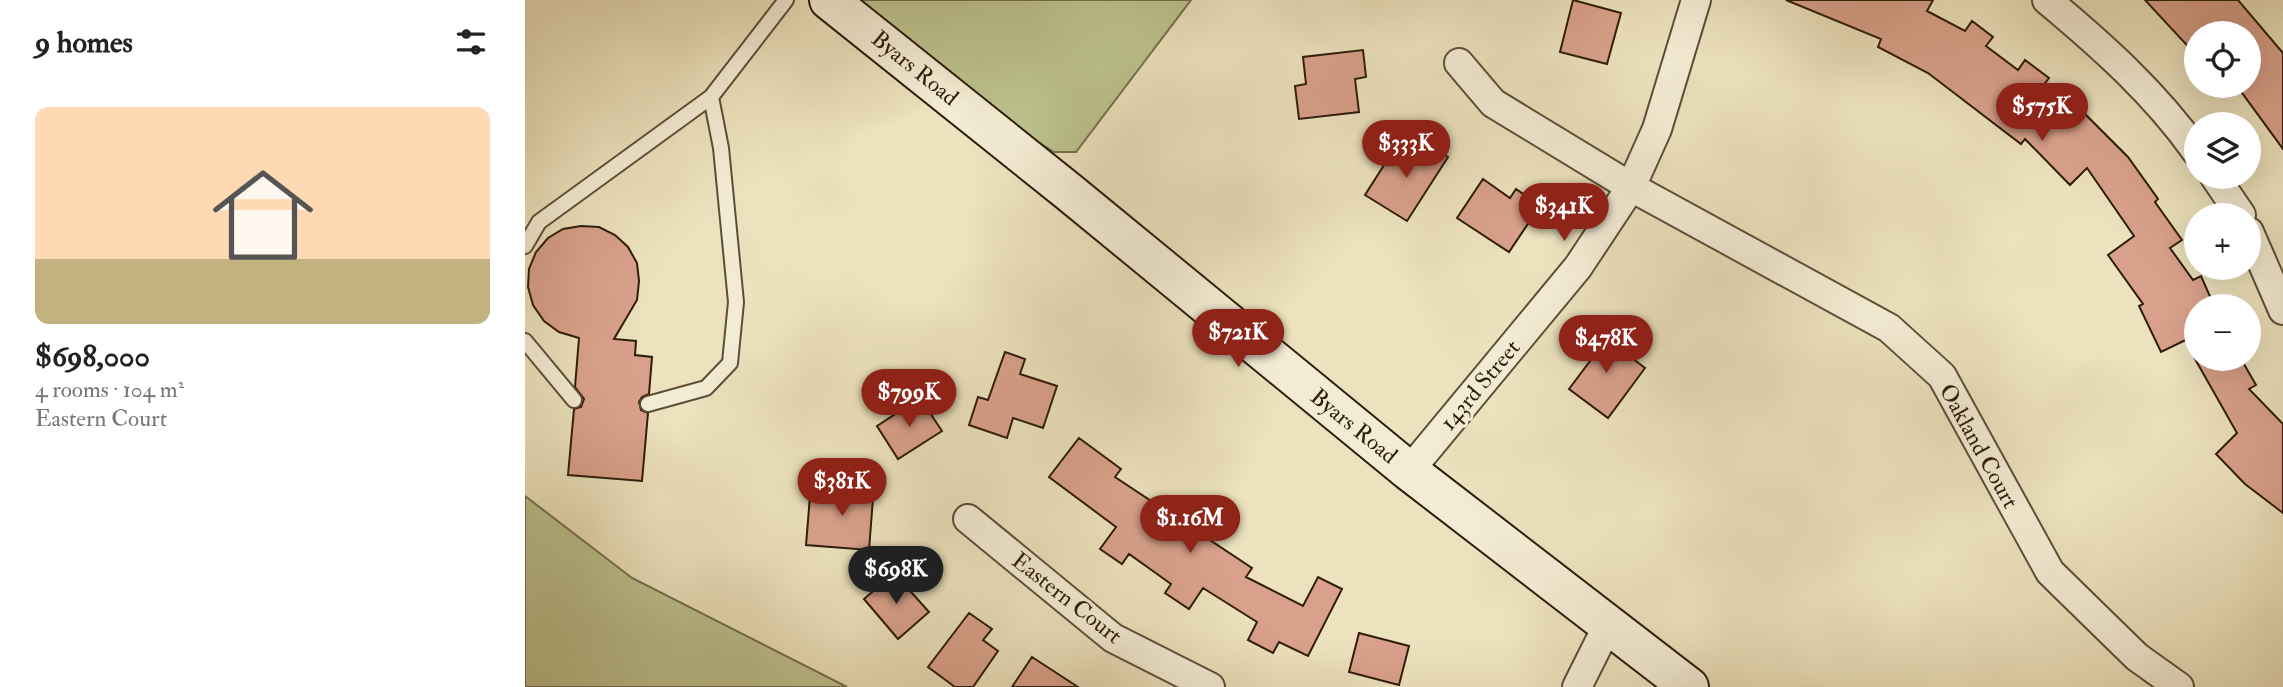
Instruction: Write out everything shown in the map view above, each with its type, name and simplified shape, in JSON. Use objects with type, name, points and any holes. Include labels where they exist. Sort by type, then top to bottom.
[{"type":"street","name":"Byars Road","points":[[829,0],[1069,192],[1409,471],[1689,687]]},
{"type":"street","name":"143rd Street","points":[[1409,471],[1578,267],[1631,187],[1657,129],[1696,0]]},
{"type":"street","points":[[2047,0],[2107,50],[2184,134]]},
{"type":"street","name":"Oakland Court","points":[[1459,63],[1493,103],[1631,187],[1889,328],[1942,376],[2050,572],[2137,657],[2179,687]]},
{"type":"street","points":[[2261,260],[2283,310]]},
{"type":"street","name":"Eastern Court","points":[[968,519],[1114,638],[1210,687]]},
{"type":"street","points":[[1577,687],[1609,623]]},
{"type":"lane","points":[[525,246],[539,222],[711,97],[786,0]]},
{"type":"lane","points":[[648,404],[706,388],[730,363],[736,302],[721,148],[711,97]]},
{"type":"lane","points":[[525,341],[574,400]]},
{"type":"green space","points":[[854,0],[1191,0],[1076,152],[1054,152],[1025,134]]},
{"type":"green space","points":[[525,496],[632,578],[847,687],[525,687]]},
{"type":"building","points":[[1573,0],[1621,13],[1607,64],[1560,52]]},
{"type":"building","points":[[1786,0],[1933,0],[1927,11],[1965,31],[1972,21],[1993,37],[1986,46],[2018,70],[2025,60],[2049,78],[2040,90],[2072,113],[2078,107],[2128,157],[2158,199],[2155,202],[2182,240],[2170,248],[2184,267],[2184,280],[2203,280],[2209,294],[2184,294],[2184,341],[2161,352],[2139,306],[2143,304],[2108,255],[2134,236],[2087,168],[2070,185],[2025,139],[2021,144],[1928,73],[1878,47],[1881,39]]},
{"type":"building","points":[[2145,0],[2238,0],[2256,21],[2184,21],[2184,42]]},
{"type":"building","points":[[2261,27],[2283,53],[2283,149],[2261,119],[2261,112],[2256,112],[2246,98],[2261,98]]},
{"type":"building","points":[[1363,50],[1366,77],[1355,79],[1359,112],[1299,119],[1295,86],[1306,84],[1303,57]]},
{"type":"building","points":[[1423,142],[1448,157],[1407,221],[1365,195],[1395,148],[1412,159]]},
{"type":"building","points":[[1483,179],[1510,198],[1516,189],[1540,206],[1509,252],[1457,218]]},
{"type":"building","points":[[599,227],[615,235],[628,247],[637,263],[637,300],[614,339],[636,341],[635,355],[652,357],[649,394],[639,402],[641,410],[648,413],[642,481],[568,475],[574,409],[581,407],[584,399],[575,387],[579,338],[559,332],[544,321],[533,305],[528,287],[529,269],[536,252],[548,238],[563,229]]},
{"type":"building","points":[[1598,332],[1645,368],[1608,418],[1569,389],[1590,361],[1581,355]]},
{"type":"building","points":[[1005,352],[1025,359],[1020,374],[1057,386],[1043,428],[1013,418],[1007,438],[969,425],[978,397],[988,400]]},
{"type":"building","points":[[2202,371],[2248,371],[2256,385],[2249,389],[2283,424],[2283,513],[2245,484],[2216,454],[2237,433]]},
{"type":"building","points":[[920,398],[942,431],[898,459],[877,426]]},
{"type":"building","points":[[1079,438],[1121,469],[1115,477],[1252,568],[1246,577],[1303,606],[1318,577],[1342,589],[1308,656],[1279,642],[1273,653],[1248,640],[1257,622],[1203,588],[1189,609],[1165,593],[1171,584],[1129,554],[1122,564],[1100,549],[1116,527],[1049,477]]},
{"type":"building","points":[[841,482],[874,485],[869,550],[806,545],[810,496],[840,499]]},
{"type":"building","points":[[894,573],[929,612],[898,639],[864,599]]},
{"type":"building","points":[[969,613],[992,629],[983,640],[998,651],[973,687],[955,687],[928,667]]},
{"type":"building","points":[[1359,633],[1409,646],[1399,685],[1349,672]]},
{"type":"building","points":[[1032,657],[1078,687],[1012,687]]}]
